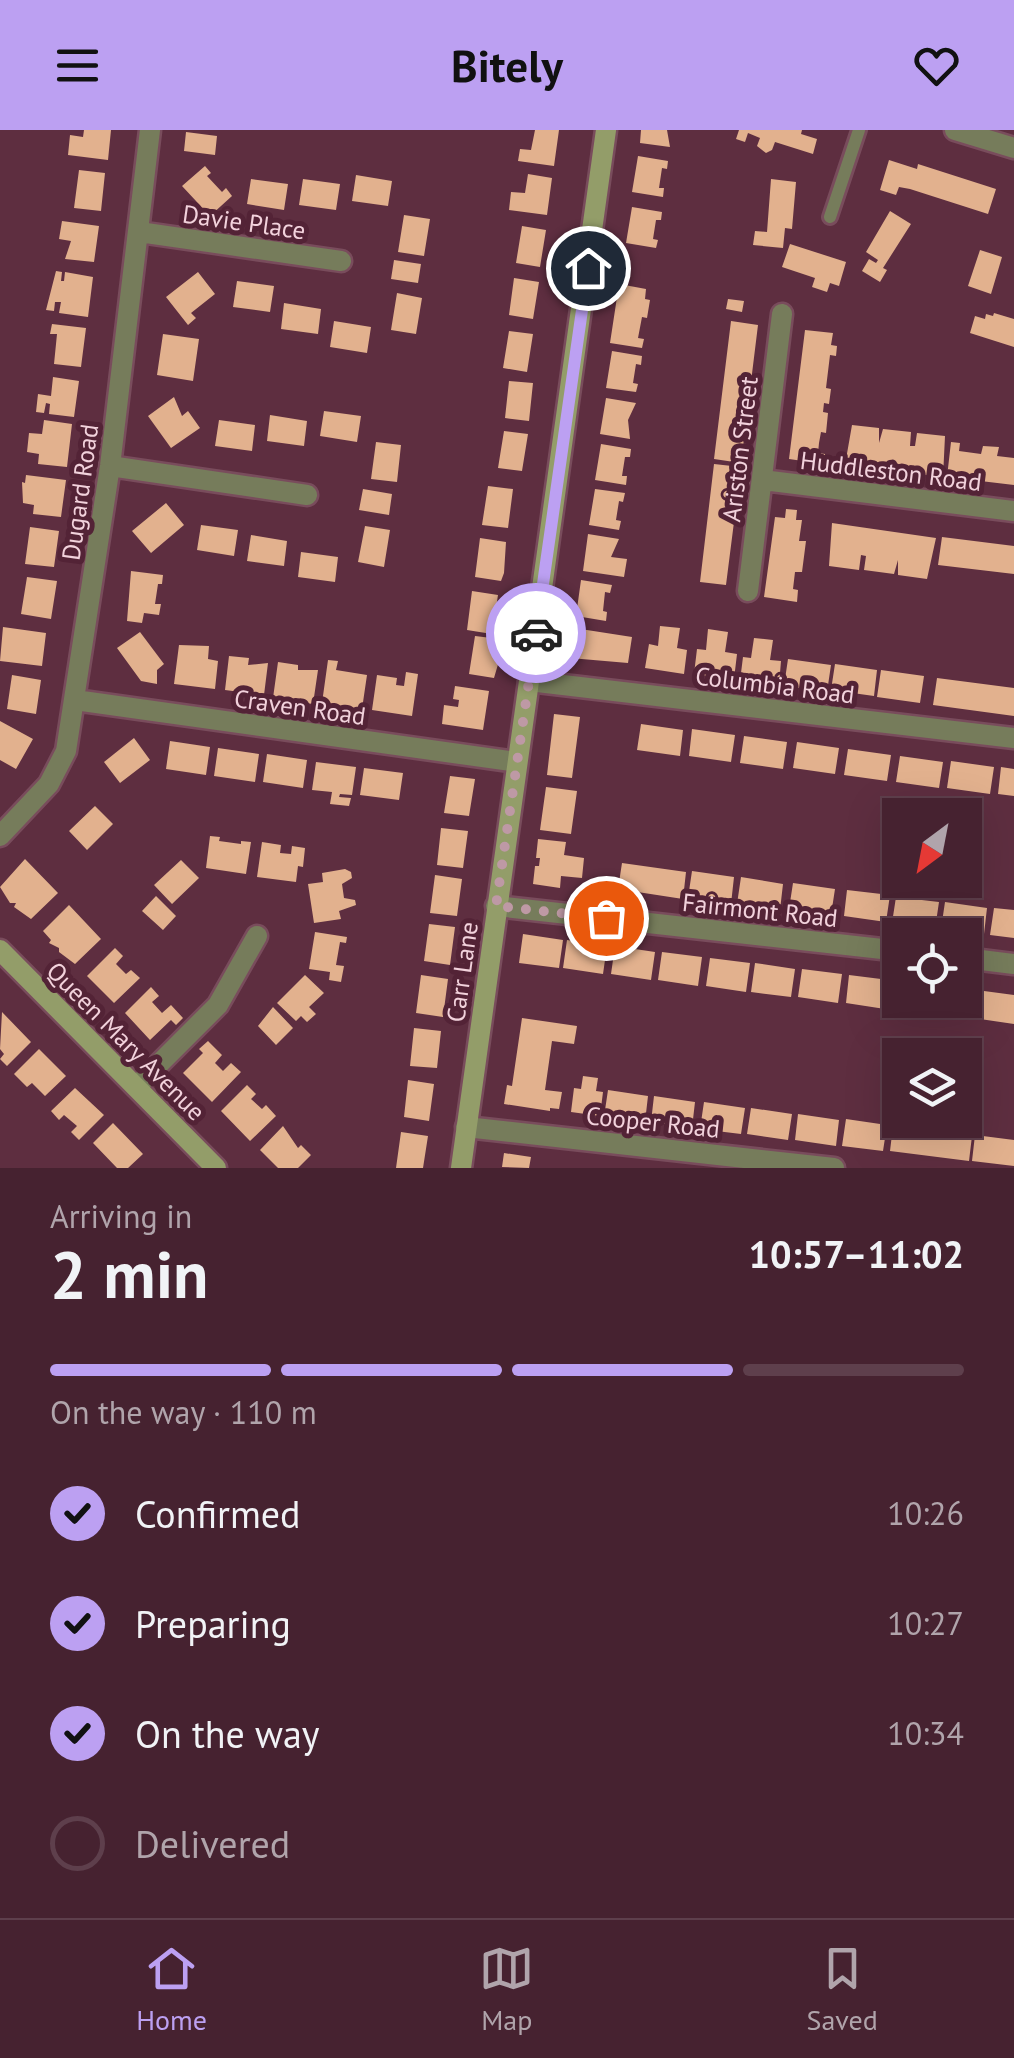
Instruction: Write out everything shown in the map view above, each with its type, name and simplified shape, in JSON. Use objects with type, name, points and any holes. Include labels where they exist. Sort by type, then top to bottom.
[{"type":"street","name":"Dugard Road","points":[[0,836],[49,784],[66,751],[110,466],[150,130]]},
{"type":"street","name":"Carr Lane","points":[[461,1168],[606,130]]},
{"type":"street","points":[[955,130],[1014,148]]},
{"type":"street","name":"Davie Place","points":[[140,232],[341,261]]},
{"type":"street","name":"Ariston Street","points":[[748,590],[782,314]]},
{"type":"street","points":[[110,466],[307,494]]},
{"type":"street","name":"Huddleston Road","points":[[762,480],[1014,512]]},
{"type":"street","name":"Columbia Road","points":[[530,681],[1014,738]]},
{"type":"street","name":"Craven Road","points":[[76,700],[517,762]]},
{"type":"street","name":"Fairmont Road","points":[[496,906],[882,949]]},
{"type":"street","points":[[136,1088],[218,1005],[257,936]]},
{"type":"street","name":"Queen Mary Avenue","points":[[0,950],[216,1168]]},
{"type":"street","points":[[982,960],[1014,964]]},
{"type":"street","name":"Cooper Road","points":[[466,1127],[834,1168]]},
{"type":"lane","points":[[830,217],[859,130]]},
{"type":"building","points":[[84,130],[111,130],[108,160],[68,155],[70,135],[83,137]]},
{"type":"building","points":[[535,130],[559,130],[554,166],[518,161],[520,149],[531,150]]},
{"type":"building","points":[[641,130],[667,130],[670,147],[640,143]]},
{"type":"building","points":[[739,130],[802,130],[801,134],[817,139],[813,154],[775,142],[766,153],[757,146],[760,138],[748,133],[745,142],[736,139]]},
{"type":"building","points":[[186,132],[217,136],[215,155],[184,151]]},
{"type":"building","points":[[638,156],[668,161],[667,169],[662,168],[659,188],[664,188],[663,197],[632,192]]},
{"type":"building","points":[[889,160],[917,169],[918,164],[996,189],[988,214],[910,189],[899,187],[896,195],[880,190]]},
{"type":"building","points":[[205,166],[211,173],[207,176],[222,192],[226,188],[232,196],[210,216],[182,186]]},
{"type":"building","points":[[79,170],[105,173],[101,211],[74,208]]},
{"type":"building","points":[[528,174],[552,178],[547,215],[509,210],[511,192],[525,193]]},
{"type":"building","points":[[356,175],[392,181],[388,206],[352,201]]},
{"type":"building","points":[[251,179],[288,184],[284,210],[247,204]]},
{"type":"building","points":[[303,179],[340,184],[336,210],[299,205]]},
{"type":"building","points":[[771,179],[796,182],[792,229],[785,228],[783,248],[753,245],[755,231],[767,232]]},
{"type":"building","points":[[632,207],[662,212],[661,220],[656,220],[656,248],[626,243]]},
{"type":"building","points":[[890,211],[911,224],[883,268],[887,270],[880,282],[862,271],[869,259],[876,263],[878,260],[866,252]]},
{"type":"building","points":[[404,215],[430,219],[424,256],[398,252]]},
{"type":"building","points":[[62,221],[99,226],[94,262],[65,259],[71,241],[59,239]]},
{"type":"building","points":[[522,226],[546,230],[540,267],[516,263]]},
{"type":"building","points":[[790,244],[846,262],[839,286],[830,283],[827,292],[812,287],[815,278],[782,267]]},
{"type":"building","points":[[980,250],[1002,257],[991,294],[968,286]]},
{"type":"building","points":[[394,260],[421,264],[418,283],[391,279]]},
{"type":"building","points":[[56,271],[62,272],[61,281],[65,272],[93,277],[88,317],[59,313],[61,302],[55,302],[54,311],[46,310]]},
{"type":"building","points":[[198,272],[215,294],[191,313],[196,318],[188,325],[166,297]]},
{"type":"building","points":[[514,278],[539,282],[533,319],[509,315]]},
{"type":"building","points":[[237,281],[274,286],[270,312],[233,307]]},
{"type":"building","points":[[619,284],[646,289],[645,299],[650,300],[638,338],[644,339],[642,348],[610,343]]},
{"type":"building","points":[[397,293],[422,298],[416,334],[391,330]]},
{"type":"building","points":[[728,299],[744,301],[742,312],[726,309]]},
{"type":"building","points":[[284,303],[321,309],[318,334],[281,329]]},
{"type":"building","points":[[986,314],[1014,319],[1014,347],[970,333],[975,316],[985,319]]},
{"type":"building","points":[[334,321],[371,327],[367,353],[330,347]]},
{"type":"building","points":[[731,321],[758,325],[741,463],[714,459]]},
{"type":"building","points":[[52,324],[86,328],[81,367],[54,364],[57,334],[50,334]]},
{"type":"building","points":[[805,330],[833,333],[831,345],[837,346],[836,356],[830,355],[826,388],[831,389],[829,404],[824,403],[823,412],[828,413],[826,433],[821,432],[819,443],[818,453],[825,454],[824,464],[789,459]]},
{"type":"building","points":[[509,331],[533,334],[527,372],[503,368]]},
{"type":"building","points":[[163,334],[199,339],[193,381],[157,375]]},
{"type":"building","points":[[612,351],[642,356],[641,365],[636,364],[636,392],[606,388]]},
{"type":"building","points":[[53,377],[79,381],[74,417],[49,414],[50,404],[46,403],[44,413],[36,412],[38,394],[51,396]]},
{"type":"building","points":[[509,381],[533,383],[529,421],[505,418]]},
{"type":"building","points":[[174,397],[182,416],[188,411],[200,428],[171,448],[148,416]]},
{"type":"building","points":[[606,398],[636,403],[628,420],[630,439],[600,434]]},
{"type":"building","points":[[324,411],[361,416],[357,442],[320,436]]},
{"type":"building","points":[[270,415],[307,421],[304,446],[267,441]]},
{"type":"building","points":[[44,420],[72,424],[67,467],[38,464],[39,454],[27,452],[29,433],[42,434]]},
{"type":"building","points":[[219,420],[255,425],[252,451],[215,446]]},
{"type":"building","points":[[852,425],[879,428],[879,443],[883,429],[911,432],[910,446],[915,446],[917,433],[945,436],[943,477],[845,465]]},
{"type":"building","points":[[504,431],[528,434],[522,471],[498,468]]},
{"type":"building","points":[[376,442],[401,445],[397,482],[371,479]]},
{"type":"building","points":[[951,442],[960,443],[959,451],[981,454],[983,446],[999,447],[997,456],[1014,458],[1014,485],[947,477]]},
{"type":"building","points":[[601,444],[631,449],[630,457],[625,457],[622,476],[627,476],[626,485],[595,480]]},
{"type":"building","points":[[714,464],[741,467],[726,585],[700,582]]},
{"type":"building","points":[[26,475],[66,480],[61,517],[33,514],[34,505],[23,503],[22,482],[25,483]]},
{"type":"building","points":[[488,486],[513,489],[508,528],[482,525]]},
{"type":"building","points":[[363,489],[392,494],[389,515],[359,510]]},
{"type":"building","points":[[595,489],[625,493],[623,502],[619,501],[619,530],[589,525]]},
{"type":"building","points":[[166,503],[184,525],[151,553],[132,531]]},
{"type":"building","points":[[786,509],[797,510],[796,520],[802,520],[799,541],[806,541],[802,572],[795,572],[793,589],[798,590],[797,602],[764,597],[775,517],[785,518]]},
{"type":"building","points":[[832,523],[936,538],[927,579],[898,575],[898,560],[894,574],[864,570],[866,556],[861,555],[859,570],[829,566]]},
{"type":"building","points":[[201,525],[238,530],[234,556],[197,550]]},
{"type":"building","points":[[365,526],[390,530],[384,567],[358,562]]},
{"type":"building","points":[[30,527],[59,531],[54,567],[25,564]]},
{"type":"building","points":[[588,534],[619,539],[611,557],[627,559],[624,577],[583,571]]},
{"type":"building","points":[[251,535],[287,541],[284,566],[247,561]]},
{"type":"building","points":[[942,537],[1014,546],[1014,574],[938,565]]},
{"type":"building","points":[[480,538],[506,542],[501,581],[475,577]]},
{"type":"building","points":[[301,552],[338,557],[335,582],[298,577]]},
{"type":"building","points":[[131,571],[163,575],[155,604],[161,604],[159,615],[144,613],[142,623],[127,621]]},
{"type":"building","points":[[27,577],[57,581],[51,619],[21,614]]},
{"type":"building","points":[[581,580],[612,585],[610,593],[605,592],[606,621],[576,616]]},
{"type":"building","points":[[472,591],[498,595],[492,634],[467,630]]},
{"type":"building","points":[[660,626],[680,628],[677,648],[687,650],[684,674],[645,668],[649,644],[658,646]]},
{"type":"building","points":[[3,627],[46,633],[42,666],[0,661]]},
{"type":"building","points":[[574,628],[632,637],[628,663],[570,658]]},
{"type":"building","points":[[708,629],[728,632],[725,652],[737,654],[734,679],[694,674],[697,649],[706,650]]},
{"type":"building","points":[[140,632],[164,664],[157,670],[157,684],[141,681],[117,648]]},
{"type":"building","points":[[475,636],[500,639],[494,678],[469,674]]},
{"type":"building","points":[[754,638],[773,640],[770,660],[781,661],[779,685],[740,681],[743,657],[751,658]]},
{"type":"building","points":[[179,645],[209,646],[208,659],[218,661],[215,689],[174,684]]},
{"type":"building","points":[[229,656],[249,658],[248,665],[268,663],[264,695],[225,690]]},
{"type":"building","points":[[788,659],[831,665],[827,692],[784,686]]},
{"type":"building","points":[[328,660],[338,661],[336,670],[367,675],[362,709],[322,703]]},
{"type":"building","points":[[278,662],[298,665],[298,670],[318,670],[313,704],[273,698]]},
{"type":"building","points":[[835,664],[877,670],[874,696],[831,690]]},
{"type":"building","points":[[881,670],[924,676],[920,703],[877,697]]},
{"type":"building","points":[[406,672],[418,674],[412,716],[372,710],[377,675],[397,678],[396,685],[404,686]]},
{"type":"building","points":[[12,675],[41,680],[36,714],[7,709]]},
{"type":"building","points":[[937,678],[1014,688],[1014,716],[933,705]]},
{"type":"building","points":[[455,686],[489,691],[483,730],[442,724],[444,705],[458,707],[459,700],[453,699]]},
{"type":"building","points":[[554,714],[580,717],[572,778],[547,775]]},
{"type":"building","points":[[0,721],[33,739],[16,769],[0,760]]},
{"type":"building","points":[[641,724],[683,730],[680,756],[637,750]]},
{"type":"building","points":[[692,729],[735,735],[731,762],[689,756]]},
{"type":"building","points":[[744,736],[787,742],[783,769],[740,763]]},
{"type":"building","points":[[134,738],[150,760],[120,783],[104,762]]},
{"type":"building","points":[[170,741],[210,747],[206,775],[166,769]]},
{"type":"building","points":[[797,742],[839,748],[835,774],[793,768]]},
{"type":"building","points":[[218,748],[259,754],[255,782],[214,776]]},
{"type":"building","points":[[848,749],[891,755],[887,781],[844,775]]},
{"type":"building","points":[[267,754],[307,760],[303,788],[263,782]]},
{"type":"building","points":[[900,756],[943,762],[939,788],[896,782]]},
{"type":"building","points":[[951,761],[994,767],[990,794],[947,788]]},
{"type":"building","points":[[316,762],[356,767],[352,795],[339,797],[351,798],[349,806],[330,804],[332,792],[312,790]]},
{"type":"building","points":[[1001,767],[1014,769],[1014,796],[998,794]]},
{"type":"building","points":[[364,768],[403,773],[399,800],[360,795]]},
{"type":"building","points":[[450,776],[475,779],[469,816],[444,813]]},
{"type":"building","points":[[546,787],[577,791],[571,834],[540,830]]},
{"type":"building","points":[[95,806],[113,824],[87,850],[69,831]]},
{"type":"building","points":[[441,828],[468,831],[463,868],[437,865]]},
{"type":"building","points":[[210,836],[220,837],[219,841],[251,842],[246,874],[206,868]]},
{"type":"building","points":[[538,839],[566,842],[564,855],[584,858],[582,878],[561,876],[560,888],[533,884],[540,858],[536,858]]},
{"type":"building","points":[[262,842],[281,845],[280,853],[291,854],[292,846],[305,848],[296,882],[257,877]]},
{"type":"building","points":[[25,859],[58,893],[31,919],[14,907],[16,903],[10,903],[0,887]]},
{"type":"building","points":[[181,860],[199,878],[172,904],[154,885]]},
{"type":"building","points":[[622,863],[686,872],[683,899],[618,889]]},
{"type":"building","points":[[345,869],[352,878],[342,884],[344,898],[355,900],[356,905],[339,911],[341,919],[314,923],[308,884],[323,882],[322,873]]},
{"type":"building","points":[[692,871],[734,877],[731,904],[688,898]]},
{"type":"building","points":[[435,875],[462,879],[457,916],[430,913]]},
{"type":"building","points":[[741,877],[783,884],[780,910],[737,904]]},
{"type":"building","points":[[793,883],[835,889],[831,915],[789,909]]},
{"type":"building","points":[[847,890],[890,898],[887,918],[882,921],[844,916]]},
{"type":"building","points":[[156,896],[176,916],[163,930],[142,911]]},
{"type":"building","points":[[896,898],[939,902],[937,918],[893,918]]},
{"type":"building","points":[[945,902],[987,908],[984,934],[982,918],[943,918]]},
{"type":"building","points":[[69,905],[101,939],[75,964],[49,943],[51,940],[43,931]]},
{"type":"building","points":[[994,908],[1014,910],[1014,938],[990,935]]},
{"type":"building","points":[[429,924],[455,927],[450,965],[424,961]]},
{"type":"building","points":[[315,932],[347,937],[346,943],[340,942],[336,965],[344,966],[341,982],[329,980],[330,972],[309,969]]},
{"type":"building","points":[[523,934],[563,940],[559,968],[519,963]]},
{"type":"building","points":[[567,940],[607,946],[603,974],[563,968]]},
{"type":"building","points":[[615,946],[655,952],[651,980],[611,974]]},
{"type":"building","points":[[115,948],[123,956],[116,964],[126,974],[131,970],[140,978],[114,1003],[87,976]]},
{"type":"building","points":[[662,952],[702,957],[698,986],[658,980]]},
{"type":"building","points":[[710,958],[750,963],[746,992],[706,986]]},
{"type":"building","points":[[755,963],[795,969],[791,997],[751,992]]},
{"type":"building","points":[[802,969],[842,974],[838,1003],[798,997]]},
{"type":"building","points":[[305,975],[324,993],[309,1007],[316,1014],[307,1022],[301,1016],[296,1021],[277,1003]]},
{"type":"building","points":[[421,975],[448,979],[443,1017],[416,1013]]},
{"type":"building","points":[[849,975],[882,979],[882,1009],[846,1003]]},
{"type":"building","points":[[151,987],[159,996],[152,1002],[162,1013],[171,1005],[183,1018],[176,1025],[171,1020],[150,1040],[125,1013]]},
{"type":"building","points":[[984,991],[1014,995],[1014,1024],[980,1019]]},
{"type":"building","points":[[273,1007],[293,1028],[276,1045],[258,1026]]},
{"type":"building","points":[[2,1012],[31,1042],[7,1066],[0,1059],[4,1054],[0,1049]]},
{"type":"building","points":[[522,1018],[577,1026],[574,1044],[552,1041],[545,1090],[562,1092],[559,1109],[504,1104],[507,1085],[512,1086]]},
{"type":"building","points":[[414,1028],[441,1031],[437,1068],[410,1066]]},
{"type":"building","points":[[208,1041],[222,1055],[215,1063],[223,1071],[231,1063],[241,1072],[212,1102],[183,1073],[203,1053],[199,1049]]},
{"type":"building","points":[[39,1049],[66,1076],[45,1096],[32,1083],[27,1087],[14,1074]]},
{"type":"building","points":[[583,1076],[598,1078],[596,1091],[603,1092],[600,1116],[571,1112],[574,1088],[581,1089]]},
{"type":"building","points":[[408,1080],[434,1084],[429,1121],[404,1117]]},
{"type":"building","points":[[247,1085],[256,1094],[251,1099],[262,1109],[266,1105],[276,1116],[250,1141],[221,1111]]},
{"type":"building","points":[[75,1088],[104,1115],[79,1140],[71,1132],[77,1126],[64,1115],[59,1120],[51,1111]]},
{"type":"building","points":[[608,1090],[648,1096],[645,1122],[604,1117]]},
{"type":"building","points":[[654,1096],[695,1102],[692,1128],[651,1122]]},
{"type":"building","points":[[704,1102],[745,1108],[741,1134],[700,1129]]},
{"type":"building","points":[[751,1108],[792,1114],[788,1140],[747,1134]]},
{"type":"building","points":[[798,1114],[839,1120],[836,1146],[795,1140]]},
{"type":"building","points":[[846,1119],[882,1124],[883,1151],[842,1146]]},
{"type":"building","points":[[113,1123],[143,1154],[128,1168],[117,1168],[93,1143]]},
{"type":"building","points":[[283,1126],[298,1148],[301,1145],[311,1155],[298,1168],[278,1168],[260,1150]]},
{"type":"building","points":[[401,1132],[428,1136],[423,1168],[396,1168]]},
{"type":"building","points":[[892,1138],[972,1138],[969,1161],[890,1151]]},
{"type":"building","points":[[975,1138],[1014,1140],[1014,1166],[972,1161]]},
{"type":"building","points":[[504,1153],[531,1157],[529,1168],[502,1167]]},
{"type":"way so far","points":[[536,633],[496,906],[606,918]]},
{"type":"route","points":[[536,633],[588,268]]}]
